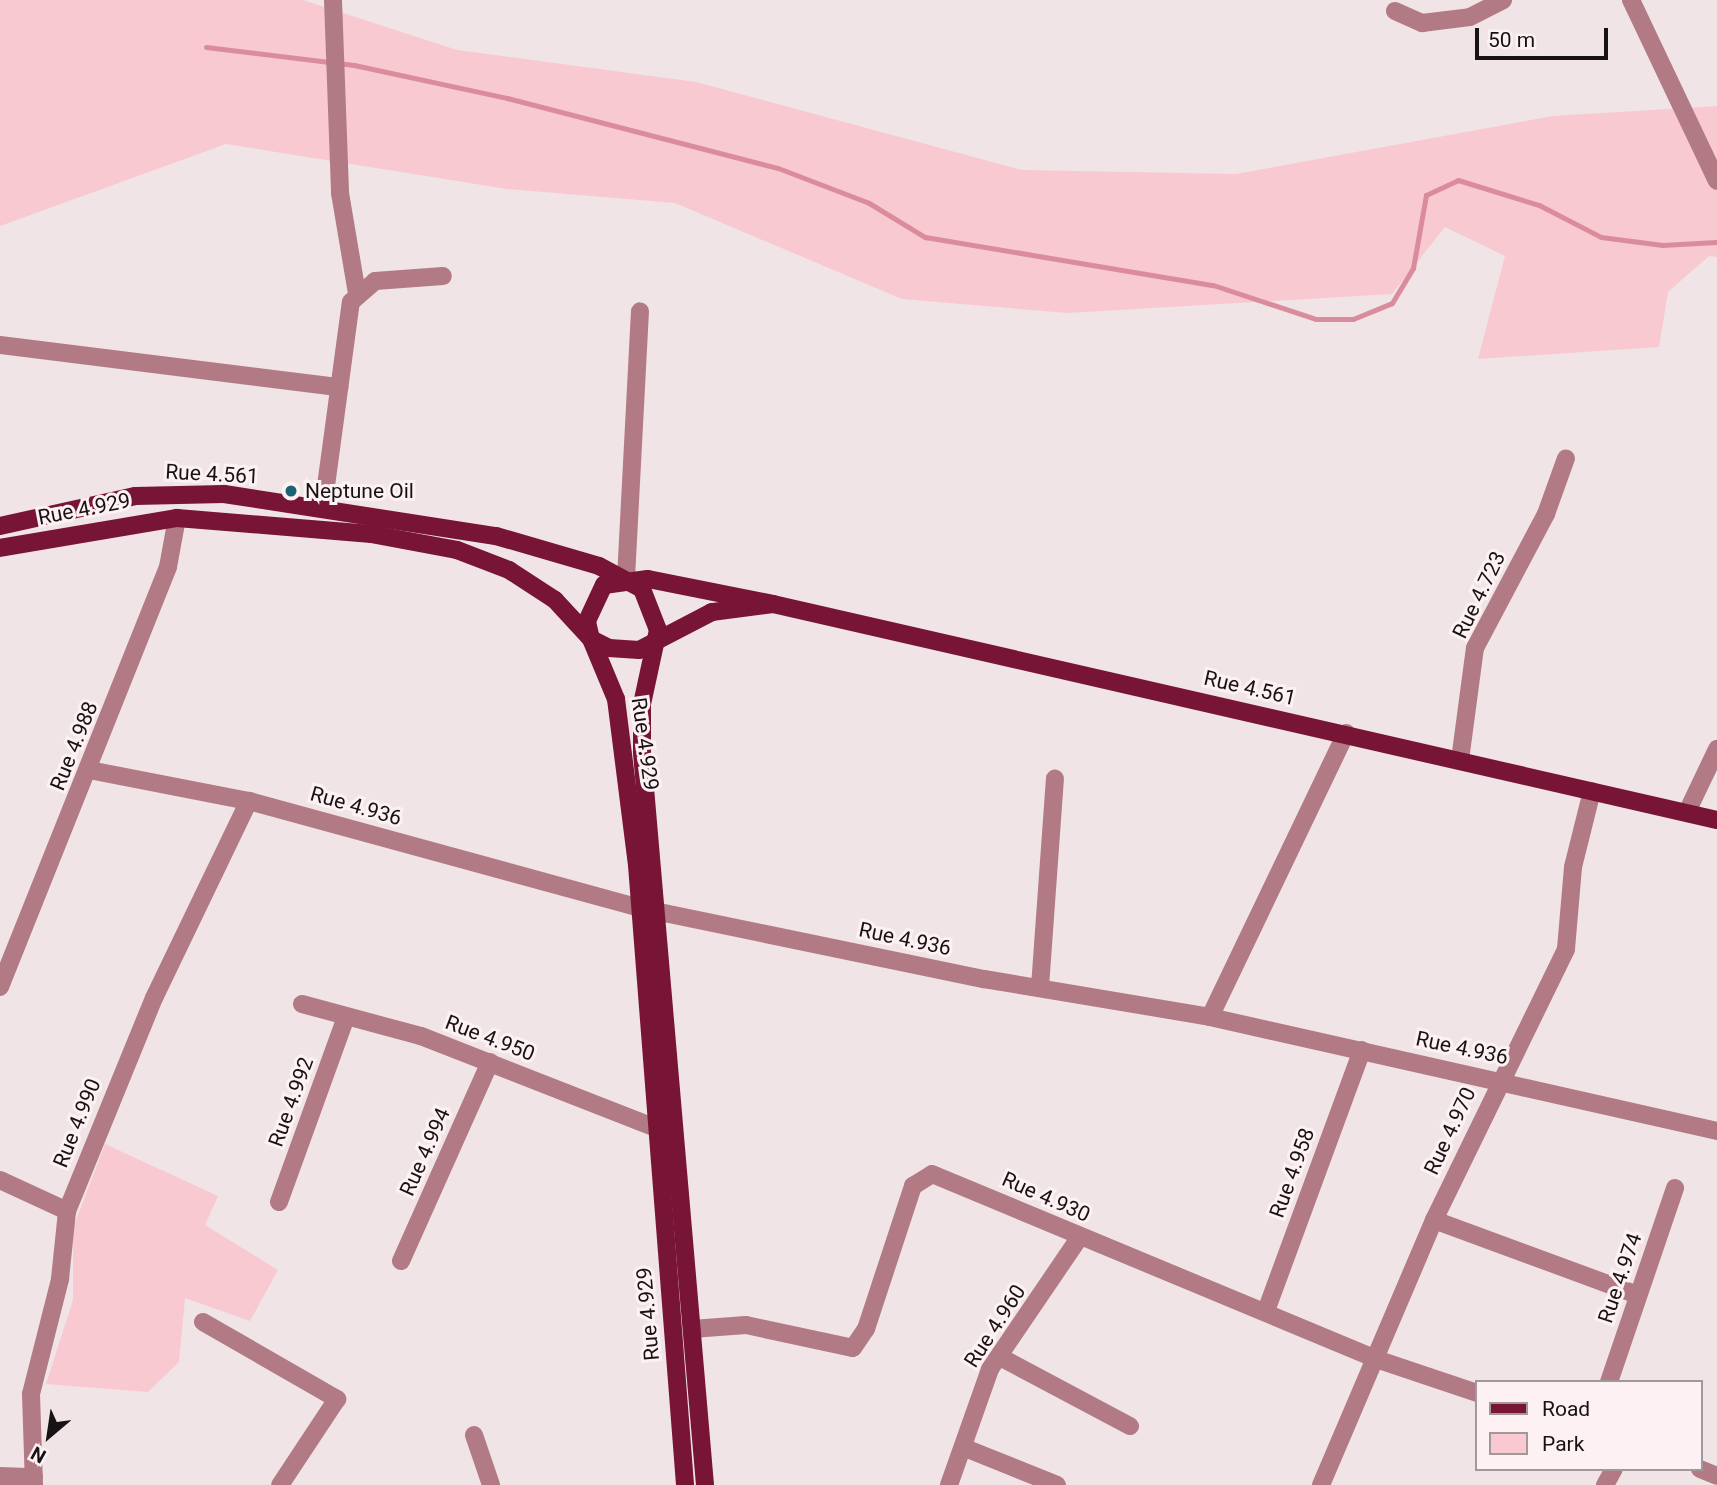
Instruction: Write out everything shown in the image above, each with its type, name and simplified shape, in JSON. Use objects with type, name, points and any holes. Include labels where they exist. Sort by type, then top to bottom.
[{"type":"main road","name":"Rue 4.561","points":[[0,526],[178,493],[323,508],[496,536],[626,578],[773,604],[1717,820]]},
{"type":"main road","name":"Rue 4.929","points":[[0,548],[177,518],[297,525],[457,550],[529,582],[592,639],[611,681],[621,723],[640,908],[685,1485]]},
{"type":"main road","name":"Rue 4.561","points":[[626,578],[642,589],[657,616]]},
{"type":"main road","points":[[626,578],[596,595],[587,621],[592,639],[624,651],[656,643]]},
{"type":"main road","name":"Rue 4.561","points":[[656,643],[712,612],[773,604]]},
{"type":"main road","name":"Rue 4.929","points":[[657,616],[656,643],[642,729],[705,1485]]},
{"type":"street","points":[[323,508],[339,387],[357,293],[340,193],[333,0]]},
{"type":"street","points":[[1395,11],[1422,23],[1470,17],[1503,0]]},
{"type":"street","points":[[1631,0],[1717,181]]},
{"type":"street","points":[[357,293],[374,281],[443,276]]},
{"type":"street","points":[[626,578],[640,311]]},
{"type":"street","points":[[0,345],[339,387]]},
{"type":"street","name":"Rue 4.723","points":[[1460,760],[1475,648],[1546,514],[1566,458]]},
{"type":"street","name":"Rue 4.988","points":[[0,987],[168,567],[177,518]]},
{"type":"street","points":[[1210,1017],[1346,733]]},
{"type":"street","points":[[1687,812],[1717,749]]},
{"type":"street","name":"Rue 4.936","points":[[89,770],[249,801],[640,908],[1040,987],[1210,1017],[1500,1080],[1717,1132]]},
{"type":"street","points":[[1040,987],[1055,779]]},
{"type":"street","name":"Rue 4.970","points":[[1321,1485],[1434,1220],[1566,949],[1573,867],[1592,791]]},
{"type":"street","name":"Rue 4.990","points":[[34,1481],[31,1394],[60,1279],[67,1212],[149,1010],[249,801]]},
{"type":"street","name":"Rue 4.950","points":[[302,1004],[490,1062],[656,1128]]},
{"type":"street","name":"Rue 4.992","points":[[279,1202],[346,1017]]},
{"type":"street","name":"Rue 4.958","points":[[1266,1311],[1362,1050]]},
{"type":"street","name":"Rue 4.994","points":[[401,1261],[490,1062]]},
{"type":"street","name":"Rue 4.930","points":[[692,1329],[746,1325],[853,1348],[866,1329],[913,1186],[932,1174],[1079,1238],[1266,1311],[1373,1358],[1476,1393]]},
{"type":"street","points":[[0,1180],[67,1212]]},
{"type":"street","name":"Rue 4.974","points":[[1610,1380],[1675,1188]]},
{"type":"street","points":[[1434,1220],[1638,1295]]},
{"type":"street","name":"Rue 4.960","points":[[949,1485],[965,1448],[990,1369],[1002,1358],[1079,1238]]},
{"type":"street","points":[[203,1322],[337,1399],[280,1485]]},
{"type":"street","points":[[1002,1358],[1130,1426]]},
{"type":"street","points":[[474,1435],[491,1485]]},
{"type":"street","points":[[965,1448],[1057,1485]]},
{"type":"street","points":[[0,1476],[34,1481]]},
{"type":"green space","points":[[0,0],[303,0],[457,50],[696,82],[1022,170],[1236,174],[1553,116],[1717,106],[1717,257],[1709,256],[1668,292],[1659,347],[1478,359],[1505,256],[1445,227],[1392,294],[1067,313],[902,299],[675,203],[507,189],[226,144],[0,226]]},
{"type":"green space","points":[[105,1144],[218,1196],[205,1225],[278,1270],[250,1321],[185,1298],[179,1362],[148,1392],[46,1384],[73,1300],[73,1228]]},
{"type":"waterway","points":[[206,47],[354,65],[507,98],[778,168],[869,203],[925,237],[1213,285],[1316,319],[1353,319],[1392,303],[1413,268],[1426,195],[1458,180],[1539,205],[1601,237],[1662,245],[1717,242]]},
{"type":"place","name":"Neptune Oil","points":[[291,491]]}]
